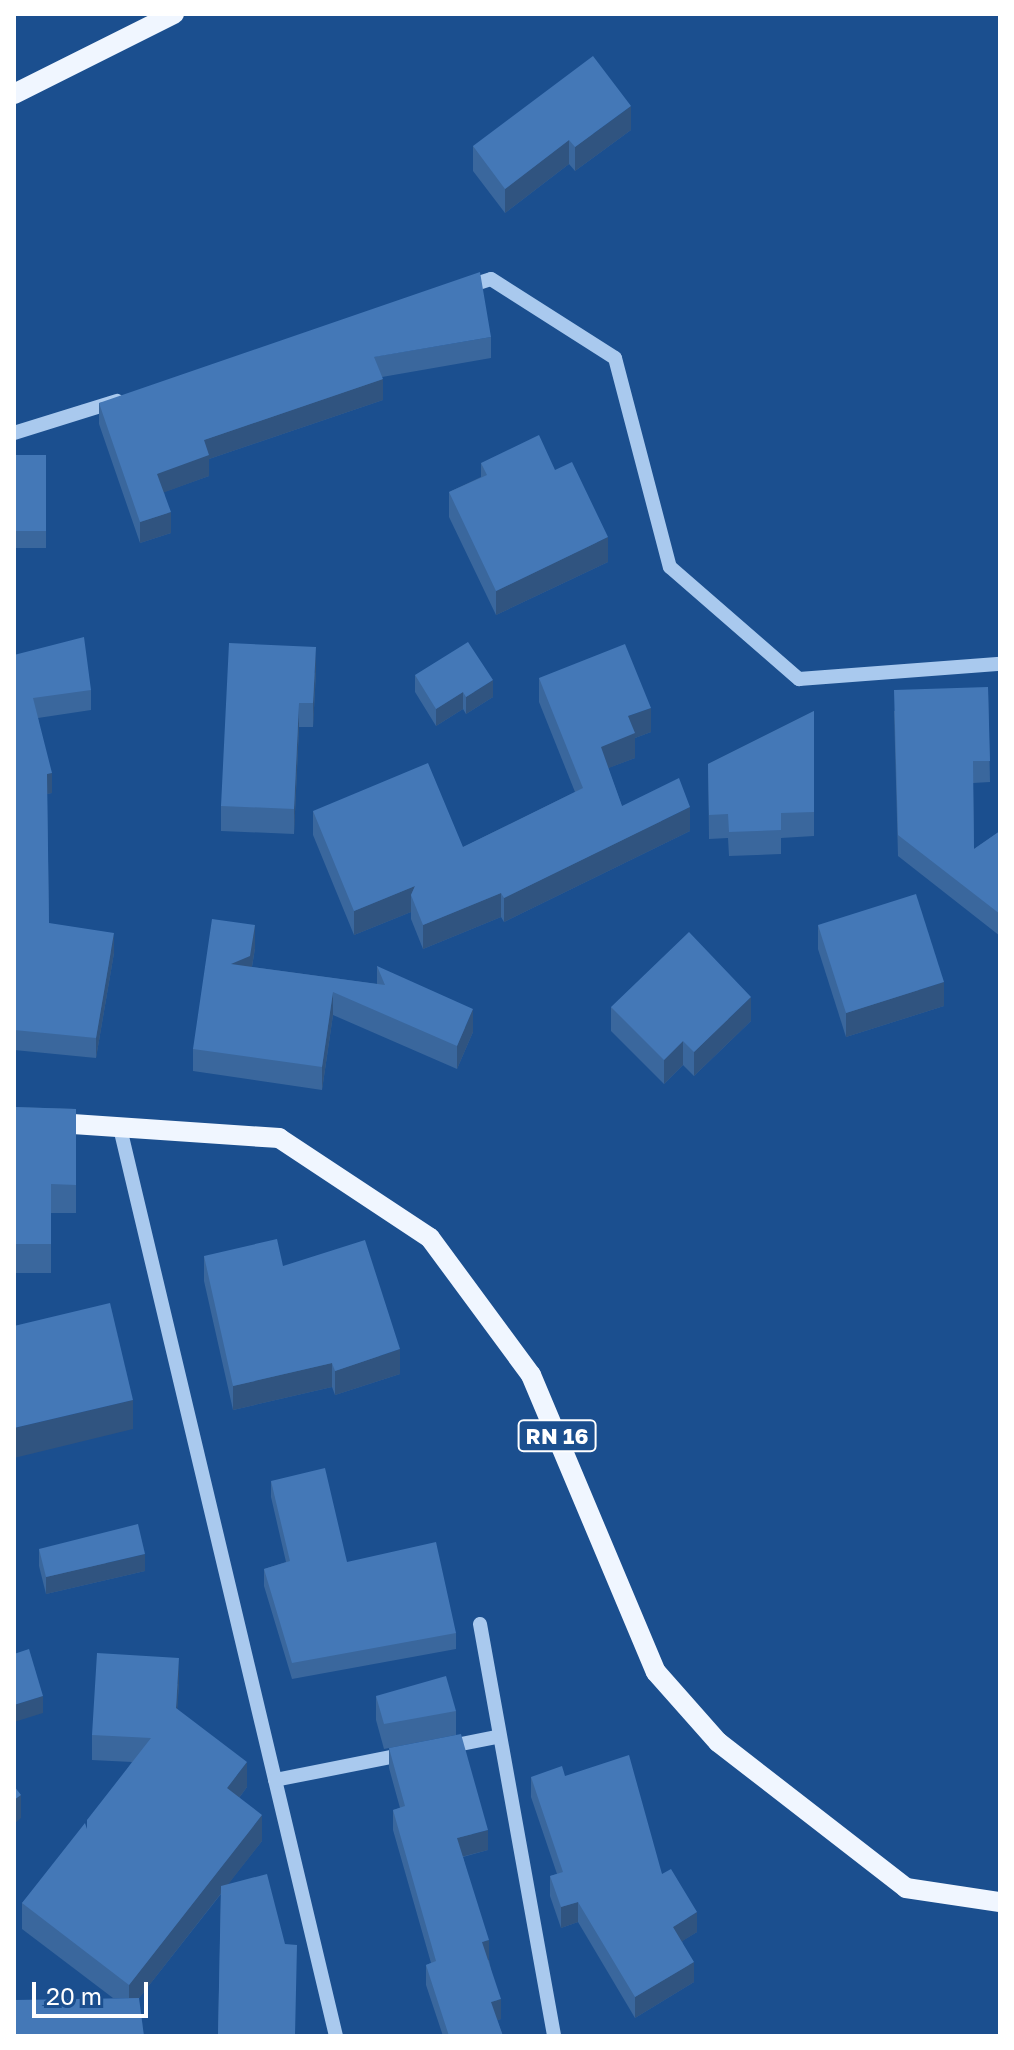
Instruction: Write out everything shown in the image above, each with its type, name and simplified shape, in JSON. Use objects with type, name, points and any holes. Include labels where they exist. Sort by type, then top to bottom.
[{"type":"main road","points":[[14,94],[174,14]]},
{"type":"main road","name":"RN 16","points":[[14,1120],[279,1138],[430,1238],[531,1375],[656,1672],[718,1742],[906,1888],[1000,1902]]},
{"type":"street","points":[[445,294],[491,279],[615,358],[670,567],[799,679],[1000,664]]},
{"type":"street","points":[[14,433],[132,396]]},
{"type":"street","points":[[120,1128],[336,2036]]},
{"type":"street","points":[[480,1624],[497,1737],[554,2036]]},
{"type":"street","points":[[275,1780],[497,1737]]},
{"type":"building","points":[[593,56],[631,106],[575,147],[569,140],[505,189],[473,146]]},
{"type":"building","points":[[480,272],[491,337],[374,357],[383,379],[204,440],[209,455],[157,474],[171,512],[140,522],[99,403]]},
{"type":"building","points":[[539,435],[555,470],[572,462],[608,537],[496,591],[449,492],[487,475],[481,463]]},
{"type":"building","points":[[16,455],[46,455],[46,531],[16,531]]},
{"type":"building","points":[[84,637],[91,690],[33,698],[52,773],[47,774],[49,923],[114,933],[96,1038],[14,1030],[14,655]]},
{"type":"building","points":[[468,642],[493,680],[466,697],[463,692],[436,709],[415,675]]},
{"type":"building","points":[[229,643],[316,647],[313,703],[299,703],[294,809],[221,806]]},
{"type":"building","points":[[625,644],[651,708],[628,716],[635,733],[601,747],[622,806],[679,778],[690,807],[504,898],[501,893],[423,925],[411,895],[415,886],[354,911],[313,811],[428,763],[463,847],[583,788],[539,678]]},
{"type":"building","points":[[988,687],[990,761],[973,761],[974,849],[1000,831],[1000,914],[898,835],[894,690]]},
{"type":"building","points":[[814,711],[814,812],[781,813],[781,830],[729,832],[728,814],[709,815],[708,764]]},
{"type":"building","points":[[916,894],[944,982],[846,1013],[818,925]]},
{"type":"building","points":[[212,919],[255,925],[250,956],[231,964],[385,985],[377,966],[473,1009],[457,1046],[333,992],[322,1067],[193,1049]]},
{"type":"building","points":[[689,932],[751,997],[694,1052],[683,1041],[664,1060],[611,1007]]},
{"type":"building","points":[[14,1107],[76,1109],[76,1185],[51,1184],[51,1244],[14,1244]]},
{"type":"building","points":[[277,1239],[283,1266],[365,1240],[400,1349],[335,1371],[332,1363],[233,1386],[204,1256]]},
{"type":"building","points":[[110,1303],[133,1400],[14,1428],[14,1326]]},
{"type":"building","points":[[325,1468],[347,1562],[436,1542],[456,1633],[292,1663],[264,1569],[290,1561],[271,1481]]},
{"type":"building","points":[[138,1524],[145,1554],[46,1577],[39,1549]]},
{"type":"building","points":[[29,1649],[43,1696],[14,1705],[14,1654]]},
{"type":"building","points":[[97,1653],[179,1658],[176,1708],[247,1762],[227,1788],[262,1815],[129,1985],[22,1903],[85,1823],[87,1829],[87,1820],[151,1738],[92,1735]]},
{"type":"building","points":[[446,1676],[456,1711],[384,1724],[376,1696]]},
{"type":"building","points":[[461,1734],[488,1830],[457,1838],[489,1940],[482,1942],[501,1999],[491,2002],[503,2036],[449,2036],[426,1965],[436,1961],[393,1810],[405,1806],[389,1748]]},
{"type":"building","points":[[629,1755],[662,1874],[671,1869],[697,1912],[673,1927],[694,1962],[635,1997],[578,1902],[561,1907],[550,1876],[563,1872],[531,1777],[562,1766],[565,1776]]},
{"type":"building","points":[[14,1786],[21,1795],[14,1800]]},
{"type":"building","points":[[267,1874],[285,1944],[297,1945],[295,2036],[218,2035],[221,1886]]},
{"type":"building","points":[[139,1998],[144,2036],[14,2036],[14,2000]]}]
